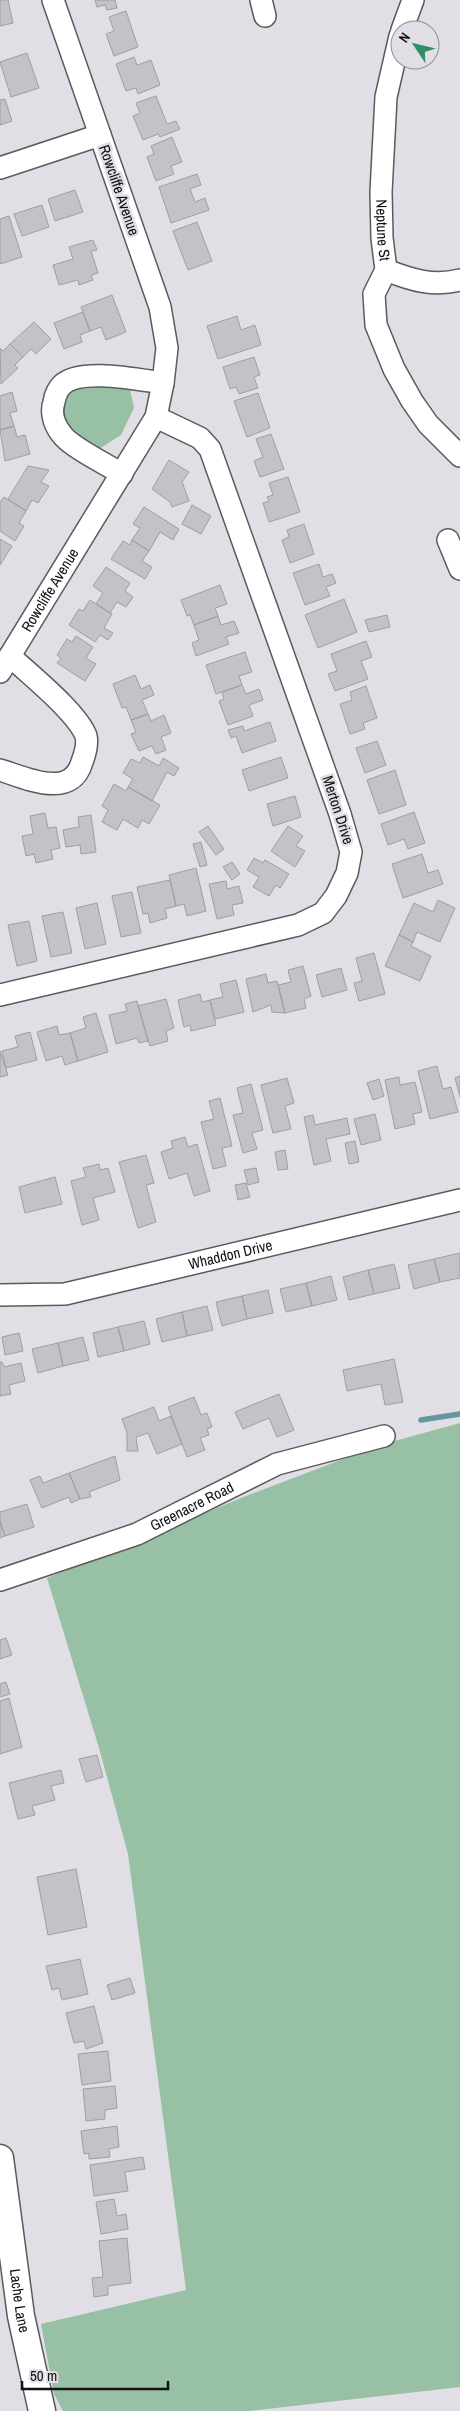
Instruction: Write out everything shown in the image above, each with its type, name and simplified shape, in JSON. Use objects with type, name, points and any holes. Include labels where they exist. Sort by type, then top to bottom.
[{"type":"street","name":"Rowcliffe Avenue","points":[[0,770],[55,785],[68,781],[81,766],[86,748],[86,736],[74,717],[5,664],[156,417],[163,383],[167,348],[160,307],[53,0]]},
{"type":"street","points":[[406,20],[413,0]]},
{"type":"street","name":"Neptune St","points":[[392,70],[386,97],[381,192],[382,238],[386,270],[374,294],[376,325],[394,369],[412,401],[428,424],[460,456]]},
{"type":"street","points":[[0,168],[100,135]]},
{"type":"street","points":[[386,270],[414,281],[447,284],[460,280]]},
{"type":"street","points":[[122,474],[64,438],[52,416],[56,395],[62,385],[73,379],[83,377],[99,376],[163,383]]},
{"type":"street","name":"Merton Drive","points":[[0,996],[298,925],[323,913],[336,896],[347,873],[351,852],[340,814],[210,449],[200,438],[156,417]]},
{"type":"street","points":[[448,540],[460,569]]},
{"type":"street","name":"Whaddon Drive","points":[[0,1295],[65,1294],[460,1200]]},
{"type":"street","name":"Greenacre Road","points":[[0,1580],[136,1534],[277,1464],[384,1436]]},
{"type":"street","name":"Lache Lane","points":[[0,2158],[21,2316],[42,2411]]},
{"type":"green space","points":[[89,385],[130,389],[134,408],[121,435],[96,451],[65,426],[59,404],[67,392]]},
{"type":"green space","points":[[460,1423],[460,2387],[250,2411],[63,2411],[54,2394],[41,2324],[186,2290],[128,1854],[99,1748],[47,1578],[246,1496],[380,1445]]},
{"type":"building","points":[[0,0],[8,0],[13,23],[0,26]]},
{"type":"building","points":[[95,0],[115,0],[117,8],[107,10],[105,5],[97,7]]},
{"type":"building","points":[[126,11],[138,47],[114,56],[106,34],[114,31],[109,17]]},
{"type":"building","points":[[27,53],[39,88],[11,97],[0,62]]},
{"type":"building","points":[[134,57],[137,65],[151,60],[160,85],[138,94],[136,88],[126,91],[116,64]]},
{"type":"building","points":[[156,96],[167,124],[176,121],[180,129],[160,137],[158,134],[143,140],[133,116],[140,113],[136,103]]},
{"type":"building","points":[[5,99],[12,121],[0,125],[0,100]]},
{"type":"building","points":[[172,137],[182,162],[171,166],[174,174],[156,181],[147,157],[154,154],[151,146]]},
{"type":"building","points":[[197,174],[201,185],[190,189],[195,202],[205,198],[209,210],[171,223],[159,187]]},
{"type":"building","points":[[75,190],[83,212],[55,221],[48,199]]},
{"type":"building","points":[[42,205],[49,227],[22,236],[14,214]]},
{"type":"building","points":[[9,216],[22,257],[0,264],[0,219]]},
{"type":"building","points":[[197,222],[212,261],[188,270],[173,231]]},
{"type":"building","points":[[93,240],[97,250],[91,251],[98,273],[91,275],[93,280],[79,285],[78,280],[59,285],[53,265],[73,259],[69,247]]},
{"type":"building","points":[[112,295],[126,332],[106,340],[101,327],[90,331],[81,307]]},
{"type":"building","points":[[83,312],[90,331],[80,335],[82,342],[64,349],[54,323]]},
{"type":"building","points":[[237,316],[241,330],[255,325],[261,345],[218,359],[207,326]]},
{"type":"building","points":[[34,322],[51,339],[36,354],[31,349],[23,357],[10,344]]},
{"type":"building","points":[[10,344],[23,357],[15,365],[18,368],[1,384],[0,348],[3,351]]},
{"type":"building","points":[[254,357],[260,375],[254,377],[258,388],[239,394],[236,387],[230,389],[223,367]]},
{"type":"building","points":[[12,392],[17,411],[10,413],[14,426],[0,430],[0,396]]},
{"type":"building","points":[[258,393],[270,428],[247,437],[234,401]]},
{"type":"building","points":[[14,426],[17,437],[25,435],[30,454],[5,461],[0,430]]},
{"type":"building","points":[[271,434],[284,469],[260,477],[254,461],[263,457],[256,439]]},
{"type":"building","points":[[169,460],[189,472],[182,482],[189,501],[172,507],[170,502],[152,489]]},
{"type":"building","points":[[28,466],[49,470],[41,482],[49,486],[38,503],[32,500],[26,511],[8,499]]},
{"type":"building","points":[[288,477],[300,512],[269,522],[263,503],[269,501],[267,497],[273,495],[269,483]]},
{"type":"building","points":[[4,497],[26,511],[19,523],[24,526],[15,541],[0,531],[0,502]]},
{"type":"building","points":[[192,505],[211,516],[201,534],[182,524]]},
{"type":"building","points":[[144,507],[179,529],[173,540],[160,532],[149,551],[132,540],[140,528],[133,524]]},
{"type":"building","points":[[304,524],[314,554],[290,563],[282,540],[289,537],[287,530]]},
{"type":"building","points":[[0,539],[12,546],[0,565]]},
{"type":"building","points":[[132,540],[149,551],[142,561],[152,567],[145,579],[111,559],[123,541],[130,545]]},
{"type":"building","points":[[319,564],[323,577],[332,574],[336,583],[326,587],[330,596],[305,605],[293,573]]},
{"type":"building","points":[[106,567],[130,583],[125,591],[133,597],[126,607],[117,602],[110,613],[96,604],[103,593],[93,586]]},
{"type":"building","points":[[220,585],[227,604],[215,608],[218,616],[194,625],[190,615],[187,616],[181,600]]},
{"type":"building","points":[[344,599],[357,632],[318,648],[305,615]]},
{"type":"building","points":[[90,600],[112,614],[104,628],[113,633],[108,640],[100,635],[95,642],[69,625],[79,609],[83,611]]},
{"type":"building","points":[[387,615],[390,627],[369,632],[365,620]]},
{"type":"building","points":[[218,616],[221,625],[234,621],[239,633],[226,637],[229,644],[196,656],[192,643],[199,640],[194,625]]},
{"type":"building","points":[[76,636],[93,647],[86,658],[96,664],[85,681],[57,663],[61,658],[57,655],[67,639],[72,642]]},
{"type":"building","points":[[366,641],[372,657],[361,661],[368,679],[335,691],[328,674],[337,671],[331,654]]},
{"type":"building","points":[[245,652],[252,672],[239,676],[242,685],[216,694],[206,665]]},
{"type":"building","points":[[135,675],[141,689],[150,685],[154,695],[142,700],[148,714],[131,720],[126,707],[122,708],[113,684]]},
{"type":"building","points":[[242,685],[246,694],[259,689],[263,700],[249,705],[253,716],[228,725],[219,701],[224,699],[222,692]]},
{"type":"building","points":[[366,686],[377,718],[363,723],[365,729],[350,734],[340,704],[352,700],[350,692]]},
{"type":"building","points":[[148,714],[151,721],[164,715],[171,733],[161,737],[166,750],[156,754],[152,746],[139,751],[131,734],[136,732],[131,720]]},
{"type":"building","points":[[270,722],[276,741],[242,753],[236,736],[231,738],[228,730],[243,726],[244,731]]},
{"type":"building","points":[[377,741],[386,765],[365,773],[356,748]]},
{"type":"building","points":[[143,757],[159,766],[163,758],[179,768],[174,776],[167,772],[152,801],[128,787],[133,779],[123,773],[131,759],[140,763]]},
{"type":"building","points":[[281,757],[288,778],[249,791],[242,770]]},
{"type":"building","points":[[395,770],[406,805],[379,814],[367,780]]},
{"type":"building","points":[[114,784],[126,791],[128,787],[160,805],[149,824],[142,820],[138,828],[123,819],[117,830],[102,822],[108,810],[102,806]]},
{"type":"building","points":[[295,796],[301,817],[273,826],[267,804]]},
{"type":"building","points":[[414,812],[425,843],[408,849],[404,839],[388,845],[381,824]]},
{"type":"building","points":[[45,813],[48,828],[56,827],[60,848],[51,850],[53,859],[36,863],[34,854],[26,856],[22,836],[33,834],[30,816]]},
{"type":"building","points":[[91,815],[96,852],[81,854],[80,845],[66,847],[63,830],[79,827],[78,817]]},
{"type":"building","points":[[208,826],[224,849],[216,855],[199,832]]},
{"type":"building","points":[[288,826],[303,836],[296,846],[305,851],[295,867],[271,851]]},
{"type":"building","points":[[201,842],[207,865],[200,867],[193,844]]},
{"type":"building","points":[[422,854],[428,873],[438,870],[443,884],[403,898],[392,864]]},
{"type":"building","points":[[254,858],[263,863],[265,860],[289,874],[280,888],[276,885],[269,896],[253,887],[259,877],[247,870]]},
{"type":"building","points":[[232,862],[240,874],[232,880],[223,867]]},
{"type":"building","points":[[196,868],[206,911],[187,916],[184,904],[176,906],[169,875]]},
{"type":"building","points":[[170,880],[176,906],[165,909],[167,918],[150,923],[148,913],[143,914],[137,887]]},
{"type":"building","points":[[226,881],[227,889],[239,886],[243,903],[232,905],[234,915],[217,919],[209,884]]},
{"type":"building","points":[[132,892],[141,933],[121,937],[112,896]]},
{"type":"building","points":[[438,900],[455,908],[440,942],[417,932],[413,942],[399,935],[414,903],[433,912]]},
{"type":"building","points":[[97,903],[106,944],[85,949],[76,908]]},
{"type":"building","points":[[63,912],[72,953],[51,957],[42,916]]},
{"type":"building","points":[[29,921],[37,961],[17,966],[8,925]]},
{"type":"building","points":[[399,935],[413,942],[411,946],[431,956],[420,981],[385,966]]},
{"type":"building","points":[[374,953],[385,994],[359,1001],[354,983],[362,981],[356,958]]},
{"type":"building","points":[[303,966],[311,996],[304,999],[306,1008],[285,1013],[278,985],[291,982],[288,970]]},
{"type":"building","points":[[341,968],[347,990],[322,997],[316,975]]},
{"type":"building","points":[[266,974],[268,983],[277,981],[285,1013],[272,1012],[271,1005],[253,1012],[246,979]]},
{"type":"building","points":[[236,980],[244,1012],[215,1019],[210,1000],[223,997],[220,984]]},
{"type":"building","points":[[200,994],[202,1002],[210,1000],[216,1025],[191,1031],[190,1025],[184,1027],[178,1000]]},
{"type":"building","points":[[166,999],[174,1028],[166,1031],[168,1041],[150,1046],[138,1006]]},
{"type":"building","points":[[137,1001],[148,1041],[139,1043],[137,1038],[116,1044],[109,1015],[127,1011],[125,1004]]},
{"type":"building","points":[[96,1013],[108,1052],[78,1061],[70,1033],[86,1028],[83,1017]]},
{"type":"building","points":[[57,1026],[59,1035],[70,1033],[78,1061],[65,1065],[62,1056],[46,1061],[37,1032]]},
{"type":"building","points":[[30,1032],[37,1060],[6,1068],[2,1051],[18,1047],[15,1036]]},
{"type":"building","points":[[0,1051],[8,1075],[0,1077]]},
{"type":"building","points":[[437,1066],[443,1089],[451,1087],[458,1112],[430,1119],[418,1071]]},
{"type":"building","points":[[460,1076],[460,1097],[455,1078]]},
{"type":"building","points":[[399,1077],[400,1085],[415,1082],[422,1112],[413,1114],[415,1124],[395,1129],[385,1080]]},
{"type":"building","points":[[287,1078],[294,1103],[285,1106],[291,1129],[273,1133],[261,1085]]},
{"type":"building","points":[[379,1079],[384,1096],[373,1100],[367,1083]]},
{"type":"building","points":[[251,1084],[263,1130],[252,1133],[257,1149],[243,1153],[233,1115],[243,1113],[237,1088]]},
{"type":"building","points":[[220,1098],[232,1146],[222,1148],[226,1166],[213,1169],[201,1122],[214,1119],[209,1101]]},
{"type":"building","points":[[375,1114],[381,1140],[361,1145],[354,1119]]},
{"type":"building","points":[[313,1115],[315,1125],[347,1118],[350,1134],[326,1139],[331,1161],[314,1165],[304,1117]]},
{"type":"building","points":[[185,1137],[188,1147],[197,1144],[210,1191],[194,1196],[187,1173],[169,1179],[161,1152],[173,1148],[171,1141]]},
{"type":"building","points":[[355,1141],[359,1162],[349,1164],[345,1143]]},
{"type":"building","points":[[285,1150],[288,1169],[278,1170],[275,1152]]},
{"type":"building","points":[[146,1155],[154,1183],[146,1185],[156,1222],[138,1228],[119,1162]]},
{"type":"building","points":[[99,1164],[100,1170],[108,1168],[115,1192],[93,1198],[99,1220],[82,1225],[71,1181],[86,1177],[83,1168]]},
{"type":"building","points":[[256,1168],[259,1182],[248,1185],[244,1170]]},
{"type":"building","points":[[55,1177],[62,1204],[25,1213],[19,1187]]},
{"type":"building","points":[[246,1183],[250,1197],[238,1200],[235,1185]]},
{"type":"building","points":[[460,1253],[460,1278],[440,1282],[434,1259]]},
{"type":"building","points":[[434,1259],[440,1282],[414,1289],[408,1265]]},
{"type":"building","points":[[394,1264],[400,1288],[374,1294],[368,1270]]},
{"type":"building","points":[[368,1270],[374,1294],[349,1300],[343,1277]]},
{"type":"building","points":[[331,1276],[337,1300],[312,1306],[306,1283]]},
{"type":"building","points":[[306,1283],[312,1306],[286,1312],[280,1289]]},
{"type":"building","points":[[268,1290],[273,1313],[247,1319],[242,1296]]},
{"type":"building","points":[[242,1296],[247,1319],[222,1326],[216,1302]]},
{"type":"building","points":[[207,1306],[213,1330],[187,1336],[182,1312]]},
{"type":"building","points":[[182,1312],[187,1336],[162,1342],[156,1319]]},
{"type":"building","points":[[144,1321],[150,1344],[124,1351],[118,1327]]},
{"type":"building","points":[[118,1327],[124,1351],[98,1357],[93,1333]]},
{"type":"building","points":[[19,1333],[23,1351],[5,1355],[2,1337]]},
{"type":"building","points":[[83,1337],[89,1360],[63,1366],[58,1343]]},
{"type":"building","points":[[58,1343],[63,1366],[38,1373],[32,1349]]},
{"type":"building","points":[[394,1359],[403,1402],[385,1405],[381,1384],[347,1391],[343,1370]]},
{"type":"building","points":[[0,1362],[2,1362],[4,1367],[21,1363],[25,1381],[9,1385],[11,1394],[0,1396]]},
{"type":"building","points":[[279,1394],[294,1430],[277,1437],[269,1418],[243,1429],[235,1412]]},
{"type":"building","points":[[194,1397],[201,1415],[207,1413],[212,1427],[207,1429],[209,1435],[200,1438],[205,1450],[187,1457],[168,1407]]},
{"type":"building","points":[[154,1407],[159,1421],[171,1416],[182,1444],[157,1454],[148,1433],[136,1437],[138,1451],[127,1451],[127,1433],[122,1419]]},
{"type":"building","points":[[115,1456],[120,1480],[89,1492],[91,1497],[80,1499],[69,1473]]},
{"type":"building","points":[[69,1473],[80,1499],[71,1503],[69,1497],[42,1508],[30,1480],[40,1476],[43,1483]]},
{"type":"building","points":[[27,1504],[34,1527],[5,1536],[0,1521],[0,1512]]},
{"type":"building","points":[[0,1521],[5,1536],[0,1538]]},
{"type":"building","points":[[6,1638],[12,1655],[0,1659],[0,1640]]},
{"type":"building","points":[[6,1682],[10,1694],[0,1697],[0,1684]]},
{"type":"building","points":[[9,1698],[22,1747],[0,1754],[0,1701]]},
{"type":"building","points":[[97,1755],[103,1777],[86,1782],[79,1759]]},
{"type":"building","points":[[61,1770],[64,1783],[51,1786],[55,1800],[32,1806],[35,1815],[18,1819],[9,1783]]},
{"type":"building","points":[[76,1869],[87,1927],[48,1935],[37,1877]]},
{"type":"building","points":[[80,1959],[88,1994],[62,2000],[59,1988],[52,1990],[46,1966]]},
{"type":"building","points":[[130,1978],[135,1993],[112,2000],[107,1985]]},
{"type":"building","points":[[94,2006],[103,2043],[86,2049],[84,2041],[74,2043],[66,2013]]},
{"type":"building","points":[[108,2051],[111,2081],[82,2085],[78,2054]]},
{"type":"building","points":[[115,2086],[117,2108],[105,2110],[105,2119],[86,2121],[83,2089]]},
{"type":"building","points":[[117,2126],[119,2147],[109,2149],[110,2157],[89,2159],[89,2153],[84,2154],[81,2131]]},
{"type":"building","points":[[143,2157],[145,2169],[125,2172],[128,2191],[94,2196],[90,2165]]},
{"type":"building","points":[[114,2199],[117,2216],[126,2214],[128,2229],[101,2234],[96,2202]]},
{"type":"building","points":[[127,2238],[131,2283],[108,2286],[108,2295],[94,2297],[92,2278],[103,2277],[99,2241]]},
{"type":"waterway","points":[[421,1420],[460,1414]]}]
